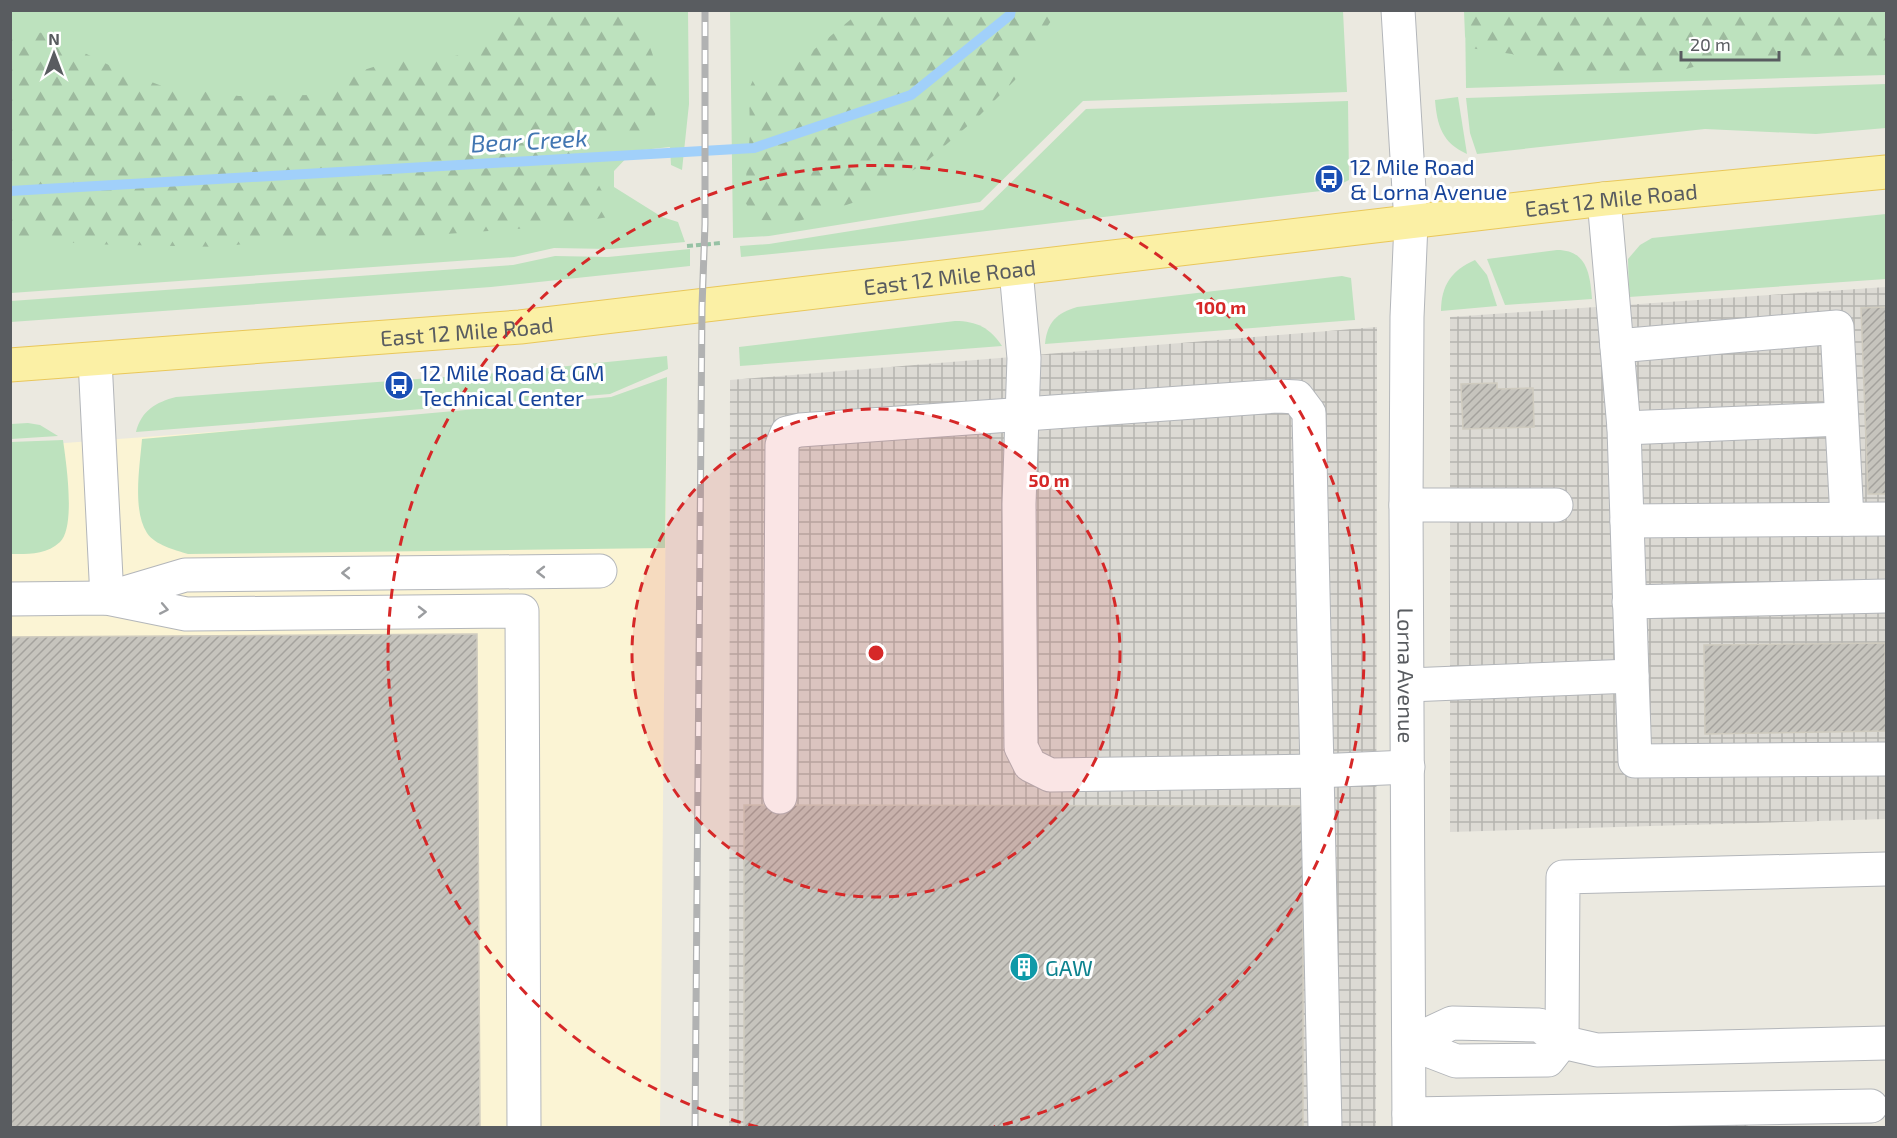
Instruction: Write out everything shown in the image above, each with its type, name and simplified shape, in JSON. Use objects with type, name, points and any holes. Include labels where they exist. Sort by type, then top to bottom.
[{"type":"main road","name":"East 12 Mile Road","points":[[10,365],[520,327],[1604,199],[1887,172]]},
{"type":"street","name":"Lorna Avenue","points":[[1398,10],[1411,223],[1407,317],[1406,505],[1409,1121]]},
{"type":"street","points":[[1604,199],[1624,428],[1635,761],[1887,759]]},
{"type":"street","points":[[1016,270],[1024,358],[1021,415],[1018,673],[1021,747],[1030,765],[1050,775],[1317,771],[1408,767]]},
{"type":"street","points":[[1617,346],[1836,327],[1846,519]]},
{"type":"street","points":[[95,360],[107,598]]},
{"type":"street","points":[[780,797],[782,445],[787,433],[800,430],[1278,396],[1297,397],[1309,412],[1325,1128]]},
{"type":"street","points":[[1624,428],[1841,419]]},
{"type":"street","points":[[1406,505],[1556,505]]},
{"type":"street","points":[[1628,521],[1887,519]]},
{"type":"street","points":[[107,598],[184,575],[600,572]]},
{"type":"street","points":[[1629,602],[1887,597]]},
{"type":"street","points":[[10,599],[107,598],[186,614],[522,611],[524,1128]]},
{"type":"street","points":[[1408,685],[1632,676]]},
{"type":"street","points":[[1409,1043],[1456,1061],[1548,1060],[1562,1042],[1563,877],[1887,868]]},
{"type":"street","points":[[1562,1042],[1597,1050],[1887,1043]]},
{"type":"street","points":[[1409,1121],[1871,1106]]},
{"type":"path","points":[[687,246],[721,243]]},
{"type":"shaded area","points":[[1886,287],[1886,819],[1450,832],[1450,317]]},
{"type":"shaded area","points":[[1377,327],[1376,1127],[729,1128],[730,380]]},
{"type":"shaded area","points":[[667,377],[660,1127],[11,1128],[11,447],[612,402]]},
{"type":"green space","points":[[517,10],[626,11],[644,34],[651,49],[659,83],[656,114],[644,130],[629,135],[608,136],[595,158],[595,176],[615,216],[545,227],[387,238],[269,240],[223,247],[81,244],[39,237],[11,240],[11,30],[44,33],[117,69],[162,86],[239,96],[312,95],[367,69],[392,61],[438,60],[463,54],[487,43],[507,28]]},
{"type":"green space","points":[[11,11],[688,11],[689,104],[682,170],[671,165],[670,147],[633,151],[614,171],[614,187],[662,217],[678,222],[685,242],[610,249],[554,248],[514,257],[11,293]]},
{"type":"green space","points":[[730,11],[1343,11],[1347,92],[1083,101],[980,202],[769,236],[733,238]]},
{"type":"green space","points":[[861,11],[1058,11],[1033,47],[1015,80],[979,116],[925,163],[869,197],[821,214],[799,221],[754,220],[744,199],[750,134],[749,89],[754,78],[783,75]]},
{"type":"green space","points":[[1464,11],[1886,11],[1886,60],[1733,56],[1686,69],[1566,76],[1543,69],[1512,54],[1470,48],[1465,36]]},
{"type":"green space","points":[[1465,11],[1886,11],[1886,75],[1466,88]]},
{"type":"green space","points":[[1886,84],[1886,128],[1816,134],[1705,129],[1477,154],[1470,133],[1466,98]]},
{"type":"green space","points":[[1458,97],[1467,154],[1446,139],[1439,125],[1436,109],[1435,100]]},
{"type":"green space","points":[[1348,101],[1349,180],[1329,190],[903,241],[741,257],[740,246],[769,244],[983,210],[1086,109]]},
{"type":"green space","points":[[1886,214],[1886,279],[1629,297],[1628,259],[1640,245],[1652,238]]},
{"type":"green space","points":[[690,249],[690,266],[491,287],[11,322],[11,301],[513,265],[555,256],[608,257]]},
{"type":"green space","points":[[1557,250],[1575,254],[1581,259],[1588,273],[1592,299],[1505,305],[1487,259]]},
{"type":"green space","points":[[1475,260],[1487,275],[1497,306],[1441,311],[1443,293],[1449,280],[1460,269]]},
{"type":"green space","points":[[1342,276],[1351,278],[1355,320],[1045,344],[1048,330],[1054,320],[1064,312],[1077,307]]},
{"type":"green space","points":[[955,321],[970,322],[988,330],[1002,346],[740,366],[739,347]]},
{"type":"green space","points":[[667,356],[668,369],[610,394],[136,432],[142,418],[150,408],[176,397],[497,373]]},
{"type":"green space","points":[[667,377],[665,548],[188,554],[155,541],[147,533],[142,523],[138,487],[142,439],[611,397]]},
{"type":"green space","points":[[11,424],[40,425],[58,436],[11,439]]},
{"type":"green space","points":[[63,440],[69,493],[68,523],[65,534],[60,542],[49,549],[37,553],[11,554],[11,442]]},
{"type":"building","points":[[1886,307],[1886,494],[1868,494],[1861,308]]},
{"type":"building","points":[[1497,383],[1497,389],[1533,388],[1534,427],[1463,429],[1461,384]]},
{"type":"building","points":[[477,634],[480,1128],[10,1128],[10,637]]},
{"type":"building","points":[[1885,643],[1886,731],[1705,734],[1704,645]]},
{"type":"building","name":"GAW","points":[[744,805],[1303,806],[1303,1128],[744,1128]]},
{"type":"building","points":[[1747,1123],[1747,1128],[1526,1128]]},
{"type":"waterway","name":"Bear Creek","points":[[10,191],[754,148],[911,95],[1010,15],[1011,10]]},
{"type":"railway","points":[[695,1128],[702,307],[705,224],[705,10]]},
{"type":"place","name":"12 Mile Road & Lorna Avenue","points":[[1329,179]]},
{"type":"place","name":"12 Mile Road & GM Technical Center","points":[[399,385]]},
{"type":"place","name":"GAW","points":[[1024,967]]}]
